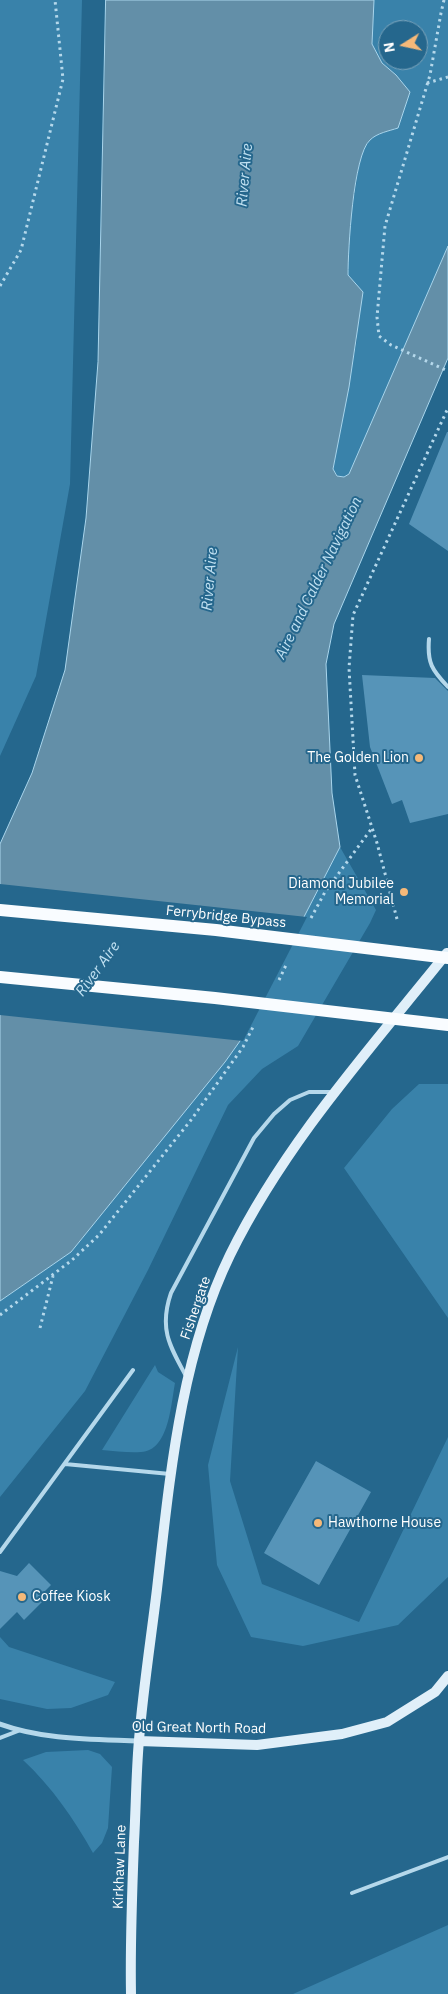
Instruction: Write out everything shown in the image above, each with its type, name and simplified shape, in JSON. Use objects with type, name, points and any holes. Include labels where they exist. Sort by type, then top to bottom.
[{"type":"main road","name":"Ferrybridge Bypass","points":[[0,910],[216,930],[448,958]]},
{"type":"main road","name":"Fishergate","points":[[139,1741],[170,1474],[188,1379],[200,1332],[229,1257],[273,1180],[334,1092],[448,953]]},
{"type":"main road","points":[[0,977],[215,998],[448,1025]]},
{"type":"main road","name":"Old Great North Road","points":[[139,1741],[257,1745],[342,1734],[387,1722],[436,1692],[446,1679]]},
{"type":"main road","name":"Kirkhaw Lane","points":[[131,1994],[130,1949],[139,1741]]},
{"type":"street","name":"Old Great North Road","points":[[0,1724],[18,1731],[69,1738],[139,1741]]},
{"type":"lane","points":[[429,639],[430,663],[434,673],[448,687]]},
{"type":"lane","points":[[188,1379],[174,1353],[165,1328],[166,1309],[171,1293],[254,1138],[274,1114],[290,1100],[309,1092],[334,1092]]},
{"type":"lane","points":[[0,1552],[133,1370]]},
{"type":"lane","points":[[65,1464],[170,1474]]},
{"type":"lane","points":[[0,1738],[18,1731]]},
{"type":"lane","points":[[352,1893],[448,1857]]},
{"type":"path","points":[[0,286],[21,250],[63,79],[55,0]]},
{"type":"path","points":[[444,0],[427,83],[385,226],[377,317],[379,336],[391,345],[448,371]]},
{"type":"path","points":[[427,83],[448,77]]},
{"type":"path","points":[[397,919],[355,775],[349,668],[353,615],[448,408]]},
{"type":"path","points":[[307,926],[325,892],[372,828]]},
{"type":"path","points":[[275,986],[289,961]]},
{"type":"path","points":[[0,1315],[54,1274],[99,1235],[191,1120],[243,1047],[257,1021]]},
{"type":"path","points":[[40,1328],[54,1274]]},
{"type":"shaded area","points":[[0,0],[82,0],[70,484],[36,676],[0,756]]},
{"type":"shaded area","points":[[374,0],[448,0],[448,246],[349,474],[344,477],[338,476],[333,469],[357,339],[348,275],[348,253],[351,217],[361,153],[368,141],[376,135],[398,128],[396,75],[390,70],[428,70],[428,20],[378,20],[378,55],[372,44]]},
{"type":"shaded area","points":[[340,847],[376,910],[370,923],[298,1046],[262,1069],[228,1105],[148,1270],[85,1391],[0,1497],[0,1301],[71,1252],[240,1041]]},
{"type":"shaded area","points":[[419,1084],[448,1084],[448,1318],[344,1168],[392,1109]]},
{"type":"shaded area","points":[[238,1347],[230,1481],[262,1584],[359,1622],[448,1437],[448,1577],[398,1625],[303,1646],[251,1637],[217,1565],[208,1465]]},
{"type":"shaded area","points":[[155,1365],[158,1372],[175,1383],[167,1425],[158,1444],[150,1450],[141,1452],[102,1450]]},
{"type":"shaded area","points":[[0,1637],[9,1647],[115,1682],[108,1695],[71,1708],[47,1709],[0,1699]]},
{"type":"shaded area","points":[[88,1750],[100,1754],[112,1767],[108,1828],[102,1843],[93,1853],[62,1804],[44,1781],[23,1760],[46,1752]]},
{"type":"shaded area","points":[[448,1925],[448,1994],[293,1994]]},
{"type":"water","points":[[106,0],[374,0],[372,44],[378,55],[378,70],[390,70],[410,92],[398,128],[383,132],[370,140],[364,149],[359,164],[350,226],[348,275],[363,292],[349,387],[333,469],[337,476],[344,477],[349,474],[448,246],[448,358],[334,624],[326,664],[332,793],[340,847],[240,1041],[225,1062],[71,1252],[0,1301],[0,844],[32,773],[65,670],[86,518],[98,362]]},
{"type":"pier","points":[[0,884],[307,917],[243,1041],[0,1015]]},
{"type":"building","points":[[448,432],[448,551],[409,524]]},
{"type":"building","name":"The Golden Lion","points":[[362,675],[435,678],[448,691],[448,814],[410,823],[402,800],[392,804],[370,747]]},
{"type":"building","name":"Hawthorne House","points":[[316,1461],[371,1492],[319,1585],[264,1553]]},
{"type":"building","name":"Coffee Kiosk","points":[[29,1563],[51,1585],[41,1595],[45,1599],[24,1620],[17,1612],[0,1629],[0,1571],[17,1576]]},
{"type":"place","name":"The Golden Lion","points":[[419,758]]},
{"type":"place","name":"Diamond Jubilee Memorial","points":[[404,892]]},
{"type":"place","name":"Hawthorne House","points":[[318,1523]]},
{"type":"place","name":"Coffee Kiosk","points":[[22,1597]]},
{"type":"water label","name":"River Aire","points":[[245,175]]},
{"type":"water label","name":"Aire and Calder Navigation","points":[[319,578]]},
{"type":"water label","name":"River Aire","points":[[210,579]]},
{"type":"water label","name":"River Aire","points":[[98,969]]}]
